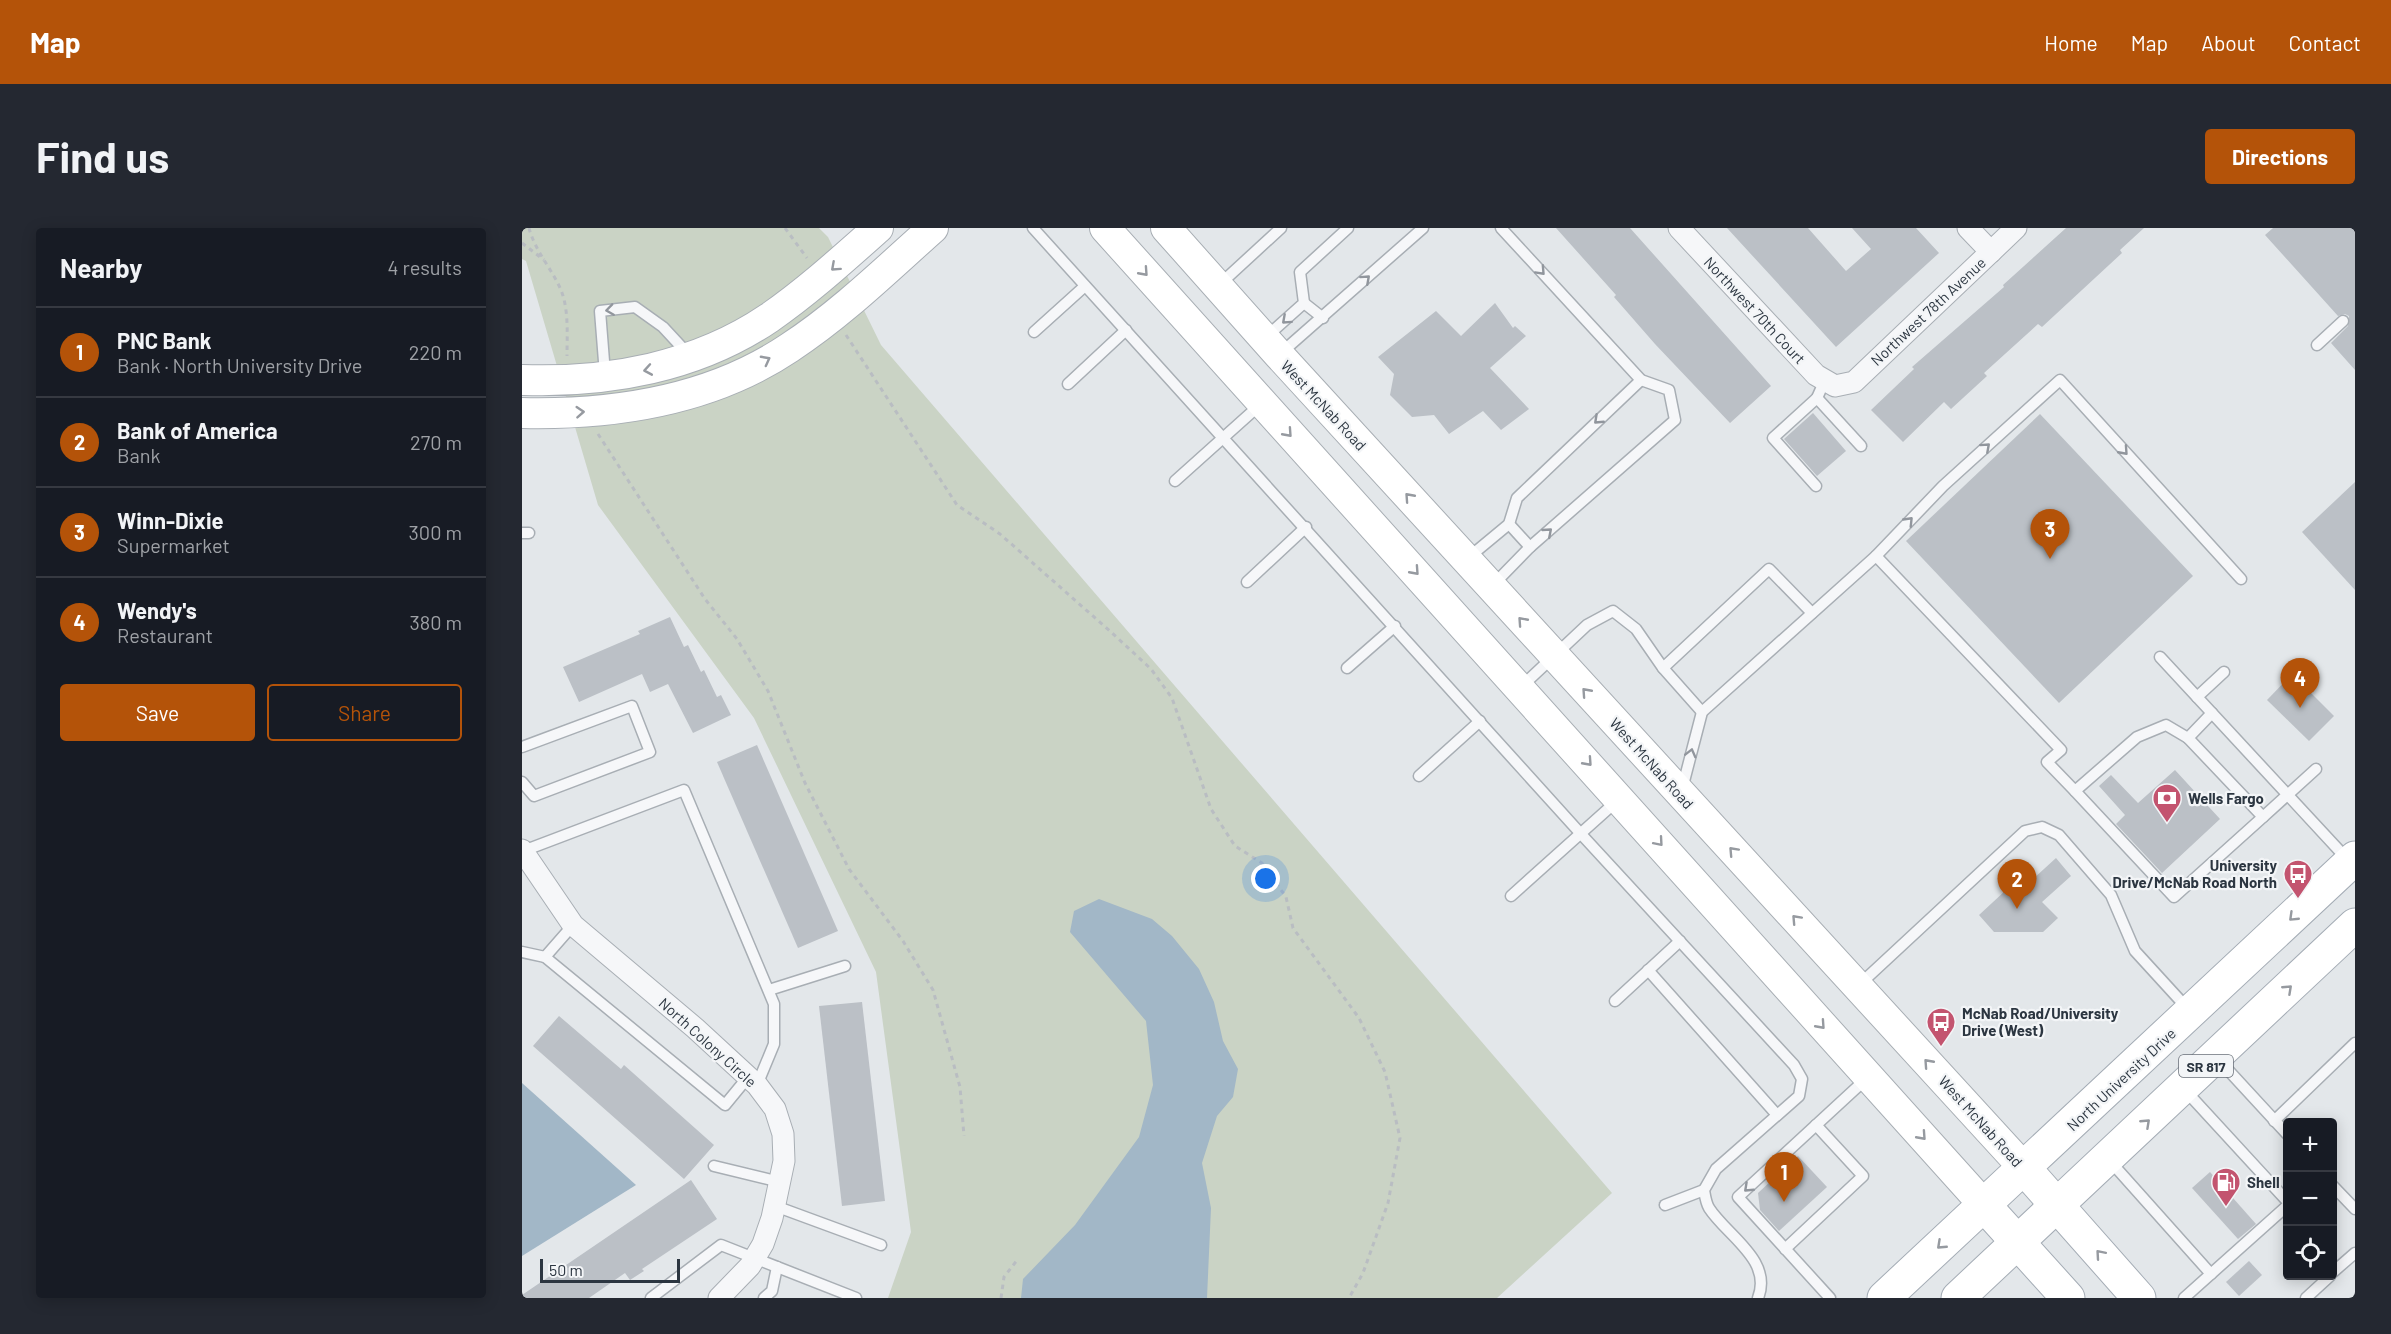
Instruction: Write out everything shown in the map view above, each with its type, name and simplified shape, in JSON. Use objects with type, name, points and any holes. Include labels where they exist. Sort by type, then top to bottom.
[{"type":"main road","points":[[522,380],[574,380],[606,377],[659,368],[717,347],[767,319],[815,284],[878,228]]},
{"type":"main road","points":[[522,413],[587,412],[672,399],[729,380],[788,349],[834,315],[933,228]]},
{"type":"main road","points":[[1105,228],[1521,687],[2068,1298]]},
{"type":"main road","name":"West McNab Road","points":[[1166,228],[1466,560],[2024,1168],[2139,1298]]},
{"type":"main road","points":[[1262,403],[1279,391],[1289,392],[1340,450],[1373,458]]},
{"type":"main road","name":"North University Drive","points":[[1884,1298],[2192,1013],[2353,860]]},
{"type":"main road","name":"SR 817","points":[[1958,1298],[2355,925]]},
{"type":"street","name":"Northwest 70th Court","points":[[1679,228],[1826,388]]},
{"type":"street","points":[[1968,228],[1991,252]]},
{"type":"street","name":"Northwest 78th Avenue","points":[[1826,388],[1854,382],[2016,228]]},
{"type":"street","name":"North Colony Circle","points":[[522,851],[573,925],[695,1028],[753,1081],[775,1109],[783,1134],[784,1161],[775,1206],[762,1245],[755,1258],[719,1298]]},
{"type":"lane","points":[[1033,228],[1306,527],[1581,834],[1794,1065],[1802,1079],[1799,1096],[1716,1169],[1704,1190],[1665,1205]]},
{"type":"lane","points":[[1218,286],[1281,228]]},
{"type":"lane","points":[[1323,318],[1305,303],[1300,272],[1348,228]]},
{"type":"lane","points":[[1272,347],[1323,318],[1423,228]]},
{"type":"lane","points":[[1491,587],[1530,547],[1675,420],[1668,390],[1641,380],[1501,228]]},
{"type":"lane","points":[[1034,332],[1085,286]]},
{"type":"lane","points":[[1272,347],[1305,303]]},
{"type":"lane","points":[[606,377],[600,311],[635,307],[663,327],[691,357]]},
{"type":"lane","points":[[2317,345],[2343,321]]},
{"type":"lane","points":[[1068,384],[1126,330]]},
{"type":"lane","points":[[1466,560],[1509,524],[1517,498],[1641,380]]},
{"type":"lane","points":[[1681,795],[1702,712],[1876,556],[1943,486],[2060,380],[2241,579]]},
{"type":"lane","points":[[1816,486],[1773,438],[1826,388],[1861,446]]},
{"type":"lane","points":[[1175,481],[1262,403]]},
{"type":"lane","points":[[1509,524],[1530,547]]},
{"type":"lane","points":[[1247,582],[1306,527]]},
{"type":"lane","points":[[1876,556],[2061,750],[2047,762],[2174,897],[2316,769]]},
{"type":"lane","points":[[1663,668],[1769,569],[1812,613]]},
{"type":"lane","points":[[1521,687],[1587,625],[1613,610],[1636,629],[1663,668],[1702,712]]},
{"type":"lane","points":[[1347,668],[1395,627]]},
{"type":"lane","points":[[2160,657],[2288,795],[2353,860]]},
{"type":"lane","points":[[2197,697],[2224,672]]},
{"type":"lane","points":[[522,747],[632,706],[650,752],[534,796],[522,782]]},
{"type":"lane","points":[[2188,738],[2212,713]]},
{"type":"lane","points":[[1419,776],[1480,721]]},
{"type":"lane","points":[[2074,791],[2137,737],[2166,725],[2188,738],[2263,817]]},
{"type":"lane","points":[[522,851],[684,790],[774,1004],[774,1044],[753,1081],[725,1105],[545,957],[522,952]]},
{"type":"lane","points":[[1510,896],[1620,798]]},
{"type":"lane","points":[[1858,986],[2025,831],[2042,827],[2059,835],[2111,895],[2135,951],[2192,1013]]},
{"type":"lane","points":[[545,957],[573,925]]},
{"type":"lane","points":[[1615,1001],[1680,941]]},
{"type":"lane","points":[[769,990],[845,966]]},
{"type":"lane","points":[[1648,970],[1777,1115]]},
{"type":"lane","points":[[2274,1120],[2355,1043]]},
{"type":"lane","points":[[2216,1057],[2283,1130]]},
{"type":"lane","points":[[1830,1298],[1738,1197],[1868,1077]]},
{"type":"lane","points":[[2183,1087],[2283,1198]]},
{"type":"lane","points":[[1785,1249],[1863,1176],[1816,1125]]},
{"type":"lane","points":[[2108,1158],[2211,1274]]},
{"type":"lane","points":[[714,1166],[780,1182]]},
{"type":"lane","points":[[1704,1190],[1708,1206],[1756,1262],[1763,1281],[1758,1298]]},
{"type":"lane","points":[[2337,1190],[2355,1209]]},
{"type":"lane","points":[[775,1206],[881,1245]]},
{"type":"lane","points":[[2184,1298],[2283,1209]]},
{"type":"lane","points":[[651,1298],[721,1245],[856,1298]]},
{"type":"lane","points":[[2337,1268],[2355,1252]]},
{"type":"lane","points":[[764,1298],[772,1292],[777,1267]]},
{"type":"lane","points":[[2306,1298],[2325,1280]]},
{"type":"path","points":[[529,228],[562,292],[566,318],[567,356],[574,380]]},
{"type":"path","points":[[785,228],[805,252],[815,284]]},
{"type":"path","points":[[522,243],[545,261]]},
{"type":"path","points":[[834,315],[957,505],[1000,534],[1036,565],[1070,599],[1133,652],[1165,688],[1172,698],[1211,809],[1235,846],[1262,863],[1286,897],[1293,928],[1359,1018],[1385,1072],[1400,1138],[1388,1203],[1363,1273],[1349,1298]]},
{"type":"path","points":[[587,412],[603,444],[621,472],[705,598],[742,648],[768,691],[805,783],[849,869],[903,941],[933,990],[960,1087],[964,1136]]},
{"type":"path","points":[[1001,1298],[1005,1277],[1018,1259]]},
{"type":"green space","points":[[522,228],[819,228],[828,237],[881,345],[1612,1193],[1497,1298],[888,1298],[911,1232],[876,972],[754,718],[598,505],[526,261],[522,259]]},
{"type":"water","points":[[1099,899],[1152,919],[1172,936],[1199,969],[1214,1002],[1223,1041],[1238,1069],[1233,1097],[1217,1116],[1202,1163],[1211,1208],[1207,1298],[1021,1298],[1023,1279],[1075,1225],[1139,1137],[1153,1085],[1146,1021],[1070,932],[1074,911]]},
{"type":"water","points":[[522,1083],[636,1185],[522,1256]]},
{"type":"building","points":[[1556,228],[1630,228],[1771,386],[1730,423],[1655,344],[1614,297],[1616,295]]},
{"type":"building","points":[[1727,228],[1808,228],[1846,271],[1871,249],[1852,228],[1916,228],[1939,253],[1836,347]]},
{"type":"building","points":[[2066,228],[2144,228],[2120,250],[2122,253],[2042,327],[2038,324],[1984,373],[1987,376],[1951,409],[1944,402],[1903,442],[1871,410],[1914,369],[1912,367],[2004,287],[2003,285]]},
{"type":"building","points":[[2273,228],[2355,228],[2355,370],[2331,343],[2348,326],[2349,316],[2345,314],[2338,316],[2265,235]]},
{"type":"building","points":[[1495,303],[1513,328],[1515,326],[1526,336],[1490,368],[1529,409],[1501,430],[1483,411],[1449,434],[1434,415],[1412,417],[1390,395],[1394,374],[1378,357],[1436,311],[1461,336]]},
{"type":"building","points":[[1813,413],[1846,451],[1817,476],[1784,439]]},
{"type":"building","points":[[2040,414],[2193,576],[2059,703],[1906,541]]},
{"type":"building","points":[[2355,482],[2355,590],[2302,532]]},
{"type":"building","points":[[670,617],[684,647],[688,645],[701,672],[704,670],[717,697],[721,695],[731,715],[693,733],[668,684],[650,692],[642,674],[579,702],[563,667],[640,634],[638,631]]},
{"type":"building","points":[[2292,674],[2334,716],[2309,741],[2267,700]]},
{"type":"building","points":[[757,745],[838,931],[798,948],[717,762]]},
{"type":"building","name":"Wells Fargo","points":[[2175,770],[2220,819],[2162,873],[2116,824],[2125,815],[2099,786],[2111,775],[2138,803]]},
{"type":"building","points":[[2056,858],[2071,876],[2042,902],[2058,918],[2043,932],[1994,932],[1979,915],[2019,878],[2033,879]]},
{"type":"building","points":[[862,1002],[885,1201],[842,1206],[819,1006]]},
{"type":"building","points":[[559,1016],[621,1069],[624,1065],[714,1145],[684,1179],[533,1046]]},
{"type":"building","points":[[1798,1156],[1827,1187],[1779,1231],[1760,1210],[1758,1193]]},
{"type":"building","name":"Shell","points":[[2210,1172],[2256,1224],[2238,1239],[2192,1188]]},
{"type":"building","points":[[691,1180],[717,1219],[642,1269],[644,1271],[630,1280],[625,1273],[589,1298],[522,1298],[522,1295]]},
{"type":"building","points":[[2249,1261],[2262,1275],[2239,1296],[2226,1282]]},
{"type":"place","name":"Winn-Dixie","points":[[2050,559]]},
{"type":"place","name":"Wendy's","points":[[2300,708]]},
{"type":"place","name":"Wells Fargo","points":[[2167,824]]},
{"type":"place","name":"University Drive/McNab Road North","points":[[2298,900]]},
{"type":"place","name":"Bank of America","points":[[2017,909]]},
{"type":"place","name":"McNab Road/University Drive (West)","points":[[1941,1048]]},
{"type":"place","name":"PNC Bank","points":[[1784,1202]]},
{"type":"place","name":"Shell","points":[[2226,1208]]}]
